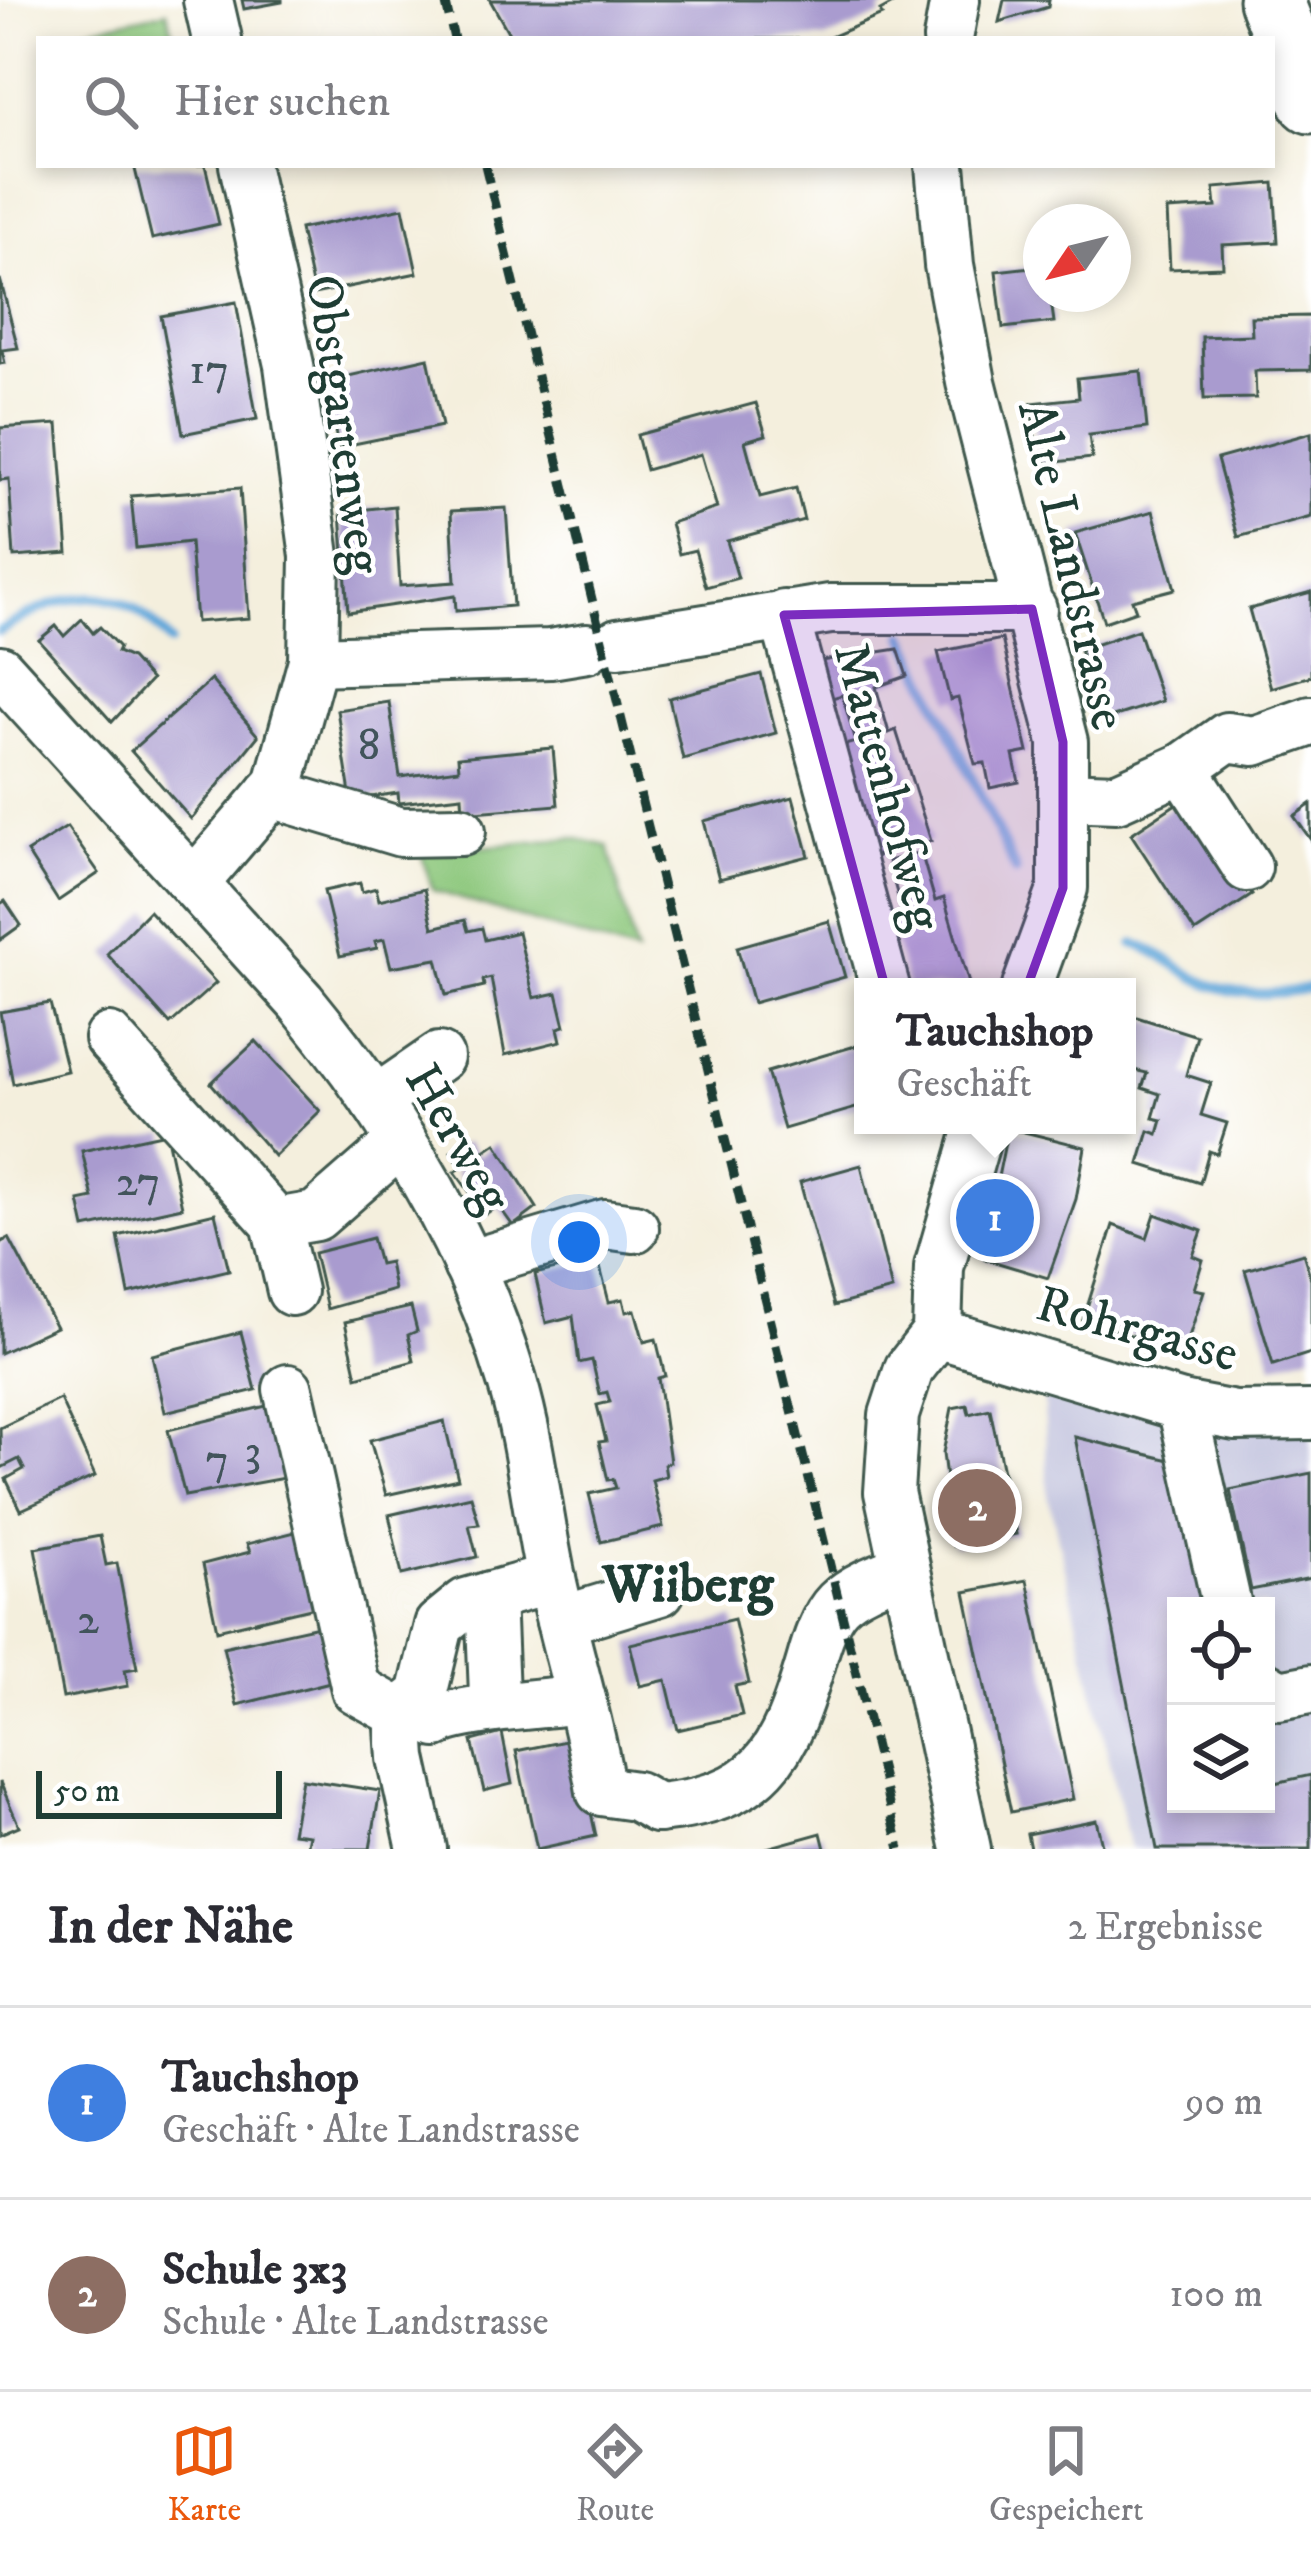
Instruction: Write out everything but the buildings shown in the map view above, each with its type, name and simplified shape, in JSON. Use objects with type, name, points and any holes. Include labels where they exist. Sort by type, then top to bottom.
[{"type":"main road","points":[[1271,0],[1311,101]]},
{"type":"street","points":[[208,0],[216,36]]},
{"type":"street","points":[[949,36],[956,0]]},
{"type":"street","name":"Obstgartenweg","points":[[196,881],[279,784],[313,661],[315,556],[292,387],[245,168]]},
{"type":"street","name":"Alte Landstrasse","points":[[940,168],[949,265],[971,382],[1063,742],[1063,888],[1030,978]]},
{"type":"street","points":[[313,661],[550,654],[830,609],[1032,608]]},
{"type":"street","name":"Mattenhofweg","points":[[784,615],[883,978]]},
{"type":"street","name":"Herweg","points":[[0,670],[196,881],[336,1044],[402,1141],[468,1265],[514,1386],[556,1600],[602,1791],[635,1796],[650,1828]]},
{"type":"street","points":[[1063,796],[1116,798],[1183,768],[1228,737],[1254,741],[1311,721]]},
{"type":"street","points":[[1183,768],[1247,867]]},
{"type":"street","points":[[272,793],[401,832],[460,831]]},
{"type":"street","points":[[109,1038],[276,1223],[292,1291]]},
{"type":"street","points":[[375,1101],[439,1058]]},
{"type":"street","points":[[966,1849],[904,1569],[890,1492],[888,1448],[909,1369],[937,1333],[939,1267],[977,1134]]},
{"type":"street","points":[[276,1223],[316,1216],[402,1141]]},
{"type":"street","points":[[468,1265],[605,1224],[634,1228]]},
{"type":"street","name":"Rohrgasse","points":[[937,1333],[1182,1406],[1235,1416],[1311,1415]]},
{"type":"street","points":[[288,1389],[356,1689],[422,1724]]},
{"type":"street","points":[[1182,1406],[1225,1597]]},
{"type":"street","points":[[650,1828],[728,1796],[763,1771],[786,1738],[817,1641],[837,1604],[904,1569]]},
{"type":"street","points":[[447,1849],[422,1724],[422,1695],[439,1625],[466,1603],[490,1596],[556,1600],[660,1591]]},
{"type":"street","points":[[490,1596],[494,1695]]},
{"type":"street","points":[[1275,1692],[1311,1689]]},
{"type":"street","points":[[422,1849],[402,1758],[422,1724],[458,1710],[502,1711],[581,1699]]},
{"type":"highlighted area","points":[[1032,609],[1063,742],[1063,888],[992,1084],[925,1061],[896,1027],[784,615]]},
{"type":"shaded area","points":[[1042,1362],[1311,1415],[1311,1849],[1130,1849],[1048,1495]]},
{"type":"green space","points":[[167,11],[173,36],[62,36]]},
{"type":"green space","points":[[573,838],[608,846],[636,954],[433,890],[421,853]]},
{"type":"waterway","points":[[0,631],[46,607],[90,597],[130,607],[170,642]]},
{"type":"waterway","points":[[905,635],[1016,871]]},
{"type":"waterway","points":[[1134,944],[1206,983],[1229,990],[1264,994],[1311,988]]},
{"type":"railway","points":[[445,0],[453,36]]},
{"type":"railway","points":[[486,168],[900,1849]]},
{"type":"place","name":"Tauchshop","points":[[995,1218]]},
{"type":"place","name":"Schule 3x3","points":[[977,1508]]},
{"type":"district","name":"Wiiberg","points":[[688,1582]]}]
